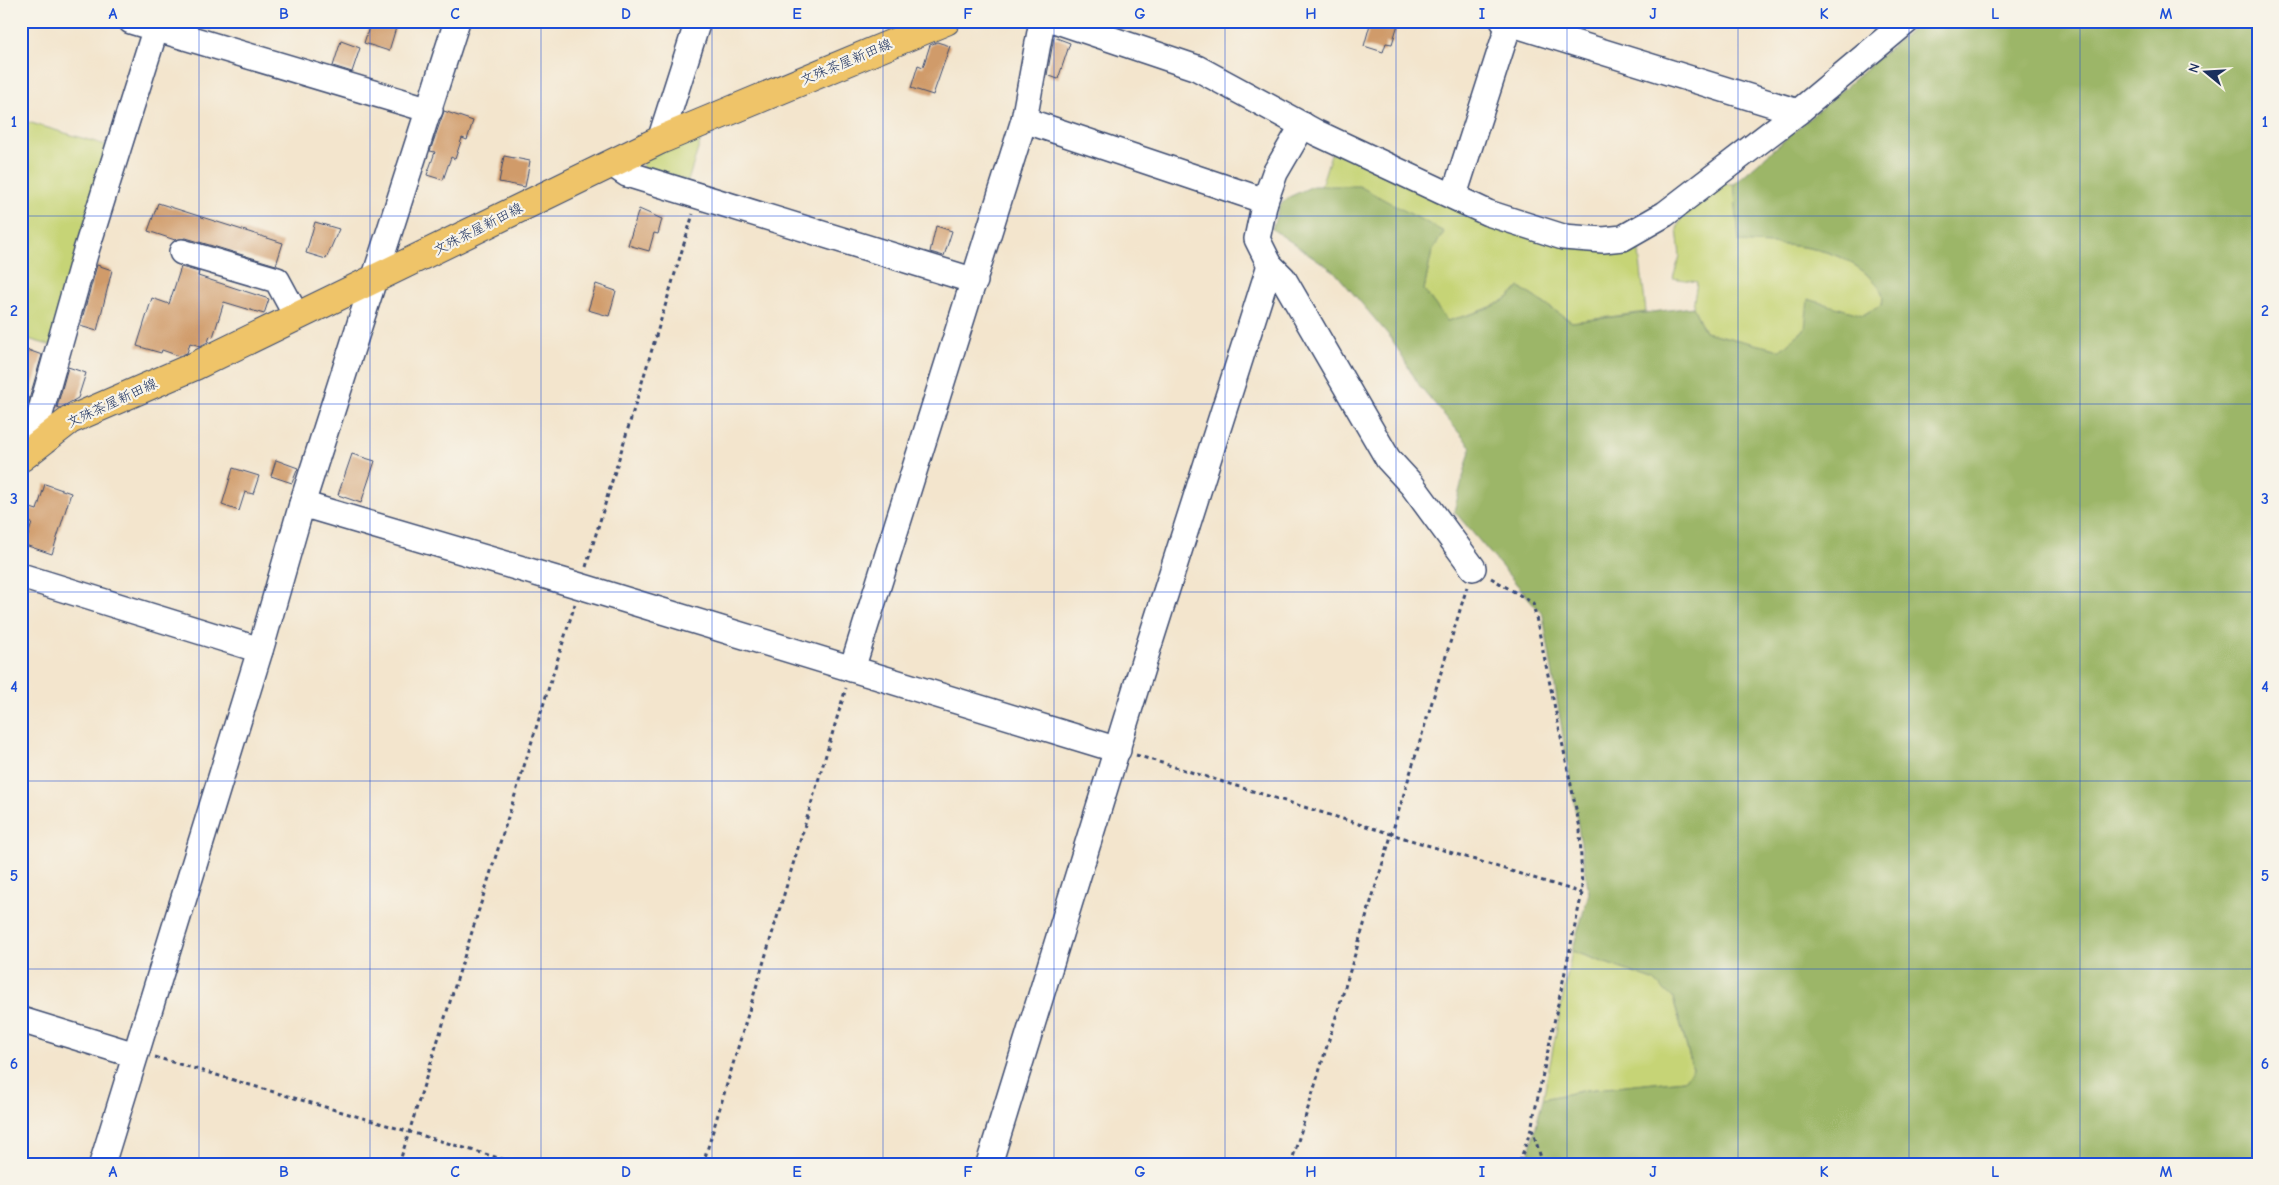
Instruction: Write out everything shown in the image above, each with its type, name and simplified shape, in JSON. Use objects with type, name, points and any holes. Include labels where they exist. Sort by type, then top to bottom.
[{"type":"main road","name":"文殊茶屋新田線","points":[[25,456],[70,420],[195,366],[374,281],[660,140],[946,21]]},
{"type":"street","points":[[131,21],[157,25],[430,110]]},
{"type":"street","points":[[102,1164],[260,650],[302,504],[457,21]]},
{"type":"street","points":[[660,140],[698,21]]},
{"type":"street","points":[[852,669],[1024,120],[1042,21]]},
{"type":"street","points":[[1058,21],[1197,68],[1303,125],[1488,213],[1563,237],[1603,240],[1623,238],[1664,214],[1798,112],[1907,21]]},
{"type":"street","points":[[1454,196],[1507,22],[1798,112]]},
{"type":"street","points":[[25,456],[85,254],[157,25]]},
{"type":"street","points":[[1024,120],[1265,201]]},
{"type":"street","points":[[1303,125],[1276,173],[1265,201],[1257,239],[1270,265],[1283,278],[1388,459],[1412,485],[1473,568]]},
{"type":"street","points":[[612,164],[627,174],[975,281]]},
{"type":"street","points":[[182,252],[277,280],[297,317]]},
{"type":"street","points":[[989,1164],[1150,642],[1270,265]]},
{"type":"street","points":[[302,504],[580,586],[1118,750]]},
{"type":"street","points":[[21,576],[260,650]]},
{"type":"street","points":[[21,1020],[134,1055]]},
{"type":"path","points":[[398,1164],[580,586],[698,196]]},
{"type":"path","points":[[1291,1164],[1473,568],[1533,603],[1580,828],[1582,893],[1532,1129],[1519,1164]]},
{"type":"path","points":[[702,1164],[852,669]]},
{"type":"path","points":[[1118,750],[1582,893]]},
{"type":"path","points":[[134,1055],[148,1055],[519,1164]]},
{"type":"path","points":[[1532,1129],[1543,1164]]},
{"type":"green space","points":[[1921,21],[2258,21],[2258,1164],[1526,1164],[1543,1099],[1586,1090],[1684,1080],[1693,1069],[1673,998],[1653,980],[1572,951],[1589,893],[1543,615],[1454,511],[1471,447],[1419,385],[1391,338],[1334,271],[1272,229],[1280,205],[1289,197],[1313,186],[1359,186],[1444,232],[1432,251],[1424,290],[1447,321],[1496,305],[1513,294],[1519,287],[1572,322],[1693,307],[1705,332],[1780,350],[1805,329],[1808,299],[1863,315],[1882,304],[1882,293],[1879,286],[1856,266],[1825,252],[1792,246],[1739,242],[1734,184]]},
{"type":"green space","points":[[21,120],[109,146],[56,347],[21,337]]},
{"type":"green space","points":[[704,130],[688,181],[642,168],[646,155]]},
{"type":"green space","points":[[1333,148],[1548,239],[1637,235],[1646,312],[1572,322],[1519,287],[1513,294],[1496,305],[1447,321],[1424,290],[1432,251],[1444,232],[1321,186]]},
{"type":"green space","points":[[1712,184],[1734,184],[1740,242],[1809,248],[1841,258],[1856,266],[1877,283],[1882,293],[1882,304],[1863,315],[1856,315],[1805,329],[1780,351],[1705,332],[1693,307],[1697,282],[1673,278],[1680,256],[1677,229],[1689,198]]},
{"type":"green space","points":[[1572,951],[1653,980],[1673,998],[1693,1070],[1684,1080],[1586,1090],[1543,1099]]},
{"type":"building","points":[[371,21],[398,21],[389,51],[364,43]]},
{"type":"building","points":[[1371,21],[1399,21],[1392,44],[1386,43],[1383,52],[1364,46]]},
{"type":"building","points":[[1054,37],[1070,43],[1058,79],[1047,75]]},
{"type":"building","points":[[341,41],[360,48],[352,72],[333,66]]},
{"type":"building","points":[[937,42],[950,46],[933,95],[911,88],[918,65],[923,67],[930,45]]},
{"type":"building","points":[[444,111],[473,121],[467,140],[462,138],[455,159],[451,157],[443,180],[427,175],[435,152],[430,151]]},
{"type":"building","points":[[504,156],[530,161],[525,187],[499,182]]},
{"type":"building","points":[[158,203],[283,243],[276,265],[186,238],[175,240],[148,231]]},
{"type":"building","points":[[639,209],[662,219],[658,234],[654,233],[649,251],[628,245]]},
{"type":"building","points":[[315,222],[339,229],[326,259],[306,253]]},
{"type":"building","points":[[936,226],[952,231],[944,256],[930,252]]},
{"type":"building","points":[[97,265],[112,270],[97,331],[80,326]]},
{"type":"building","points":[[181,267],[199,272],[198,276],[269,299],[264,314],[224,302],[213,337],[210,336],[208,342],[200,346],[190,343],[187,353],[179,356],[162,350],[161,353],[137,346],[152,298],[169,304]]},
{"type":"building","points":[[596,284],[616,291],[609,316],[588,310]]},
{"type":"building","points":[[28,350],[42,355],[21,427],[21,373]]},
{"type":"building","points":[[68,367],[86,373],[78,398],[60,408],[57,407]]},
{"type":"building","points":[[352,454],[375,461],[361,503],[338,495]]},
{"type":"building","points":[[276,460],[298,468],[292,483],[271,476]]},
{"type":"building","points":[[233,468],[259,476],[253,494],[245,492],[239,511],[222,505]]},
{"type":"building","points":[[45,484],[71,493],[52,554],[25,545],[32,523],[21,519],[21,505],[37,510]]}]
